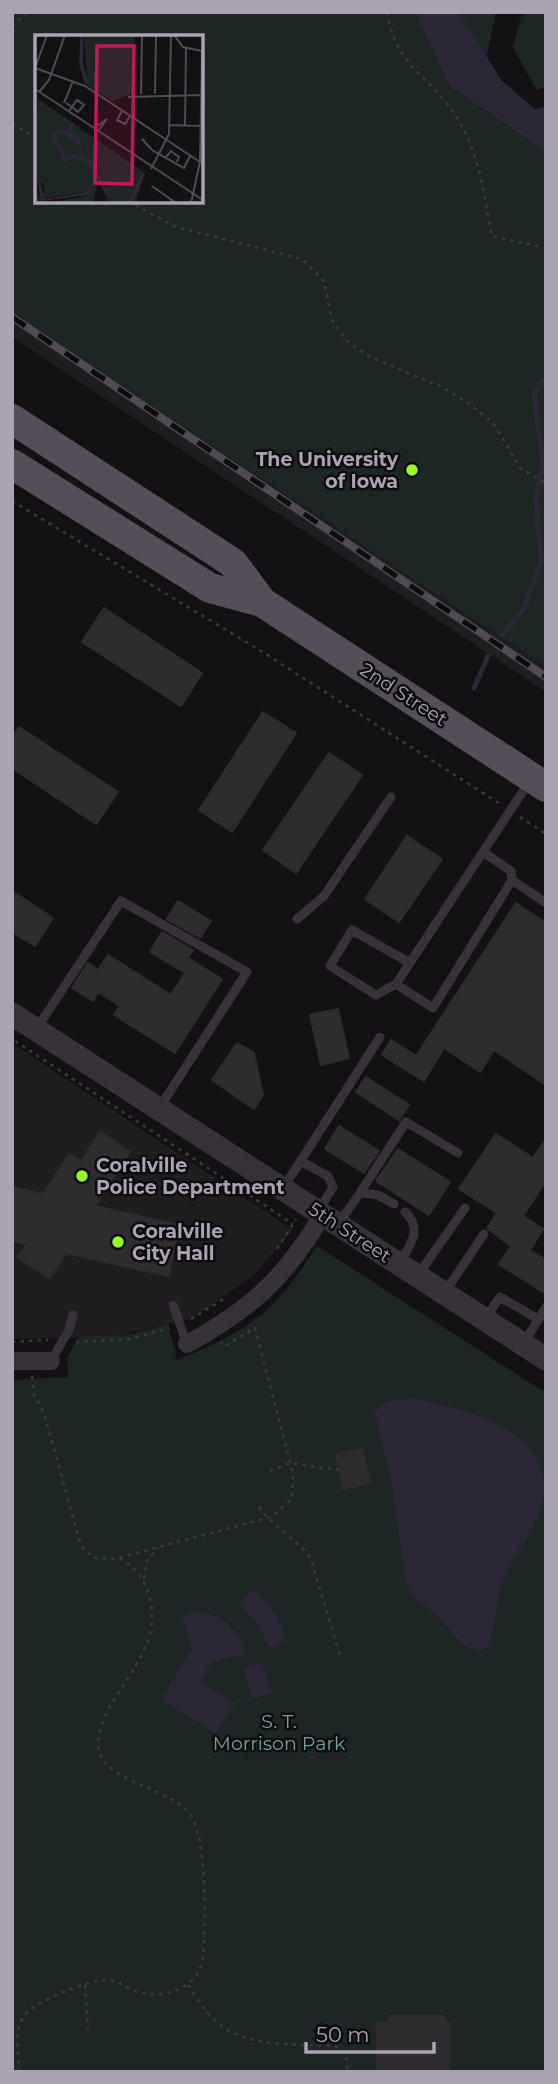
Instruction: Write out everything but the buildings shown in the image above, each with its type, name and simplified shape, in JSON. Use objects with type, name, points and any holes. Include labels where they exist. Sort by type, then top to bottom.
[{"type":"main road","name":"2nd Street","points":[[12,419],[233,563],[262,602]]},
{"type":"main road","name":"2nd Street","points":[[12,464],[210,588],[262,602],[539,782]]},
{"type":"street","name":"5th Street","points":[[12,1014],[283,1189],[319,1216],[409,1269],[546,1359]]},
{"type":"street","points":[[187,1344],[257,1300],[302,1250],[319,1216]]},
{"type":"street","points":[[12,1361],[51,1361]]},
{"type":"lane","points":[[410,963],[352,930],[330,966],[376,995],[396,984],[410,963],[483,852],[509,810],[539,782]]},
{"type":"lane","points":[[297,919],[324,896],[391,797]]},
{"type":"lane","points":[[396,984],[433,1008],[512,880],[511,871],[483,852]]},
{"type":"lane","points":[[512,880],[546,903]]},
{"type":"lane","points":[[36,1030],[121,901],[247,972],[159,1109]]},
{"type":"lane","points":[[283,1189],[380,1037]]},
{"type":"lane","points":[[319,1216],[360,1193],[406,1122],[458,1153]]},
{"type":"lane","points":[[300,1161],[328,1176],[333,1186],[319,1216]]},
{"type":"lane","points":[[360,1193],[378,1195],[394,1204]]},
{"type":"lane","points":[[409,1269],[465,1208]]},
{"type":"lane","points":[[405,1212],[414,1223],[415,1235],[409,1269]]},
{"type":"lane","points":[[444,1293],[484,1234]]},
{"type":"lane","points":[[485,1320],[500,1297],[538,1320]]},
{"type":"lane","points":[[173,1305],[187,1344]]},
{"type":"lane","points":[[523,1345],[546,1307]]},
{"type":"lane","points":[[51,1361],[69,1330],[72,1315]]},
{"type":"path","points":[[12,26],[28,12]]},
{"type":"path","points":[[387,12],[391,34],[402,53],[414,72],[448,105],[478,161],[492,236],[546,248]]},
{"type":"path","points":[[12,124],[35,137]]},
{"type":"path","points":[[132,203],[176,226],[302,259],[324,281],[332,320],[347,341],[368,356],[442,387],[468,403],[493,423],[521,469],[546,483]]},
{"type":"path","points":[[12,501],[261,651],[546,834]]},
{"type":"path","points":[[12,1040],[293,1224]]},
{"type":"path","points":[[271,1256],[293,1224],[319,1216]]},
{"type":"path","points":[[188,1320],[231,1294]]},
{"type":"path","points":[[72,1342],[131,1339],[170,1328]]},
{"type":"path","points":[[31,1371],[34,1394],[44,1413],[81,1546],[94,1558],[118,1558],[271,1517],[292,1499],[295,1484],[255,1328],[225,1346],[219,1338]]},
{"type":"path","points":[[12,1342],[48,1340]]},
{"type":"path","points":[[270,1471],[290,1463],[339,1470]]},
{"type":"path","points":[[259,1507],[271,1517],[277,1528],[306,1551],[311,1559],[341,1660]]},
{"type":"path","points":[[19,2072],[22,2018],[30,2009],[85,1984],[111,1980],[133,1990],[171,1992],[188,1985],[200,1972],[203,1958],[202,1864],[193,1820],[177,1803],[110,1768],[102,1760],[98,1744],[104,1720],[137,1665],[151,1632],[153,1612],[144,1579],[146,1561],[159,1547]]},
{"type":"path","points":[[118,1558],[144,1579]]},
{"type":"path","points":[[85,1984],[88,2031]]},
{"type":"path","points":[[188,1985],[217,2022],[230,2032],[256,2040],[336,2046],[346,2054],[348,2072]]},
{"type":"shaded area","points":[[415,12],[459,12],[502,81],[535,109],[546,107],[546,152],[449,86]]},
{"type":"shaded area","points":[[12,313],[546,667],[546,692],[12,337]]},
{"type":"shaded area","points":[[12,1043],[293,1230],[254,1275],[194,1318],[111,1337],[12,1339]]},
{"type":"shaded area","points":[[410,1398],[452,1408],[497,1424],[517,1436],[532,1451],[542,1470],[542,1505],[528,1536],[505,1575],[487,1648],[478,1651],[463,1645],[433,1611],[416,1600],[406,1583],[391,1478],[374,1412],[385,1402]]},
{"type":"shaded area","points":[[252,1589],[274,1612],[287,1642],[269,1648],[259,1625],[239,1605]]},
{"type":"shaded area","points":[[195,1613],[221,1619],[239,1638],[247,1654],[213,1661],[200,1682],[235,1703],[216,1733],[161,1700],[192,1649],[182,1616]]},
{"type":"shaded area","points":[[262,1663],[272,1693],[252,1699],[243,1669]]},
{"type":"green space","name":"The University of Iowa","points":[[12,12],[415,12],[449,86],[546,152],[546,667],[12,313]]},
{"type":"green space","points":[[459,12],[496,12],[486,59]]},
{"type":"green space","points":[[522,12],[546,12],[546,87],[537,90],[513,48]]},
{"type":"green space","name":"S. T. Morrison Park","points":[[317,1246],[546,1393],[546,2072],[12,2072],[12,1380],[68,1377],[67,1359],[78,1337],[131,1334],[168,1324],[177,1360],[203,1349],[259,1317],[287,1288]]},
{"type":"waterway","points":[[502,635],[523,610],[541,562],[536,498],[543,465],[534,394],[546,377]]},
{"type":"waterway","points":[[474,688],[488,656]]},
{"type":"railway","points":[[12,317],[546,677]]},
{"type":"place","name":"The University of Iowa","points":[[412,470]]},
{"type":"place","name":"Coralville Police Department","points":[[82,1176]]},
{"type":"place","name":"Coralville City Hall","points":[[118,1242]]}]
